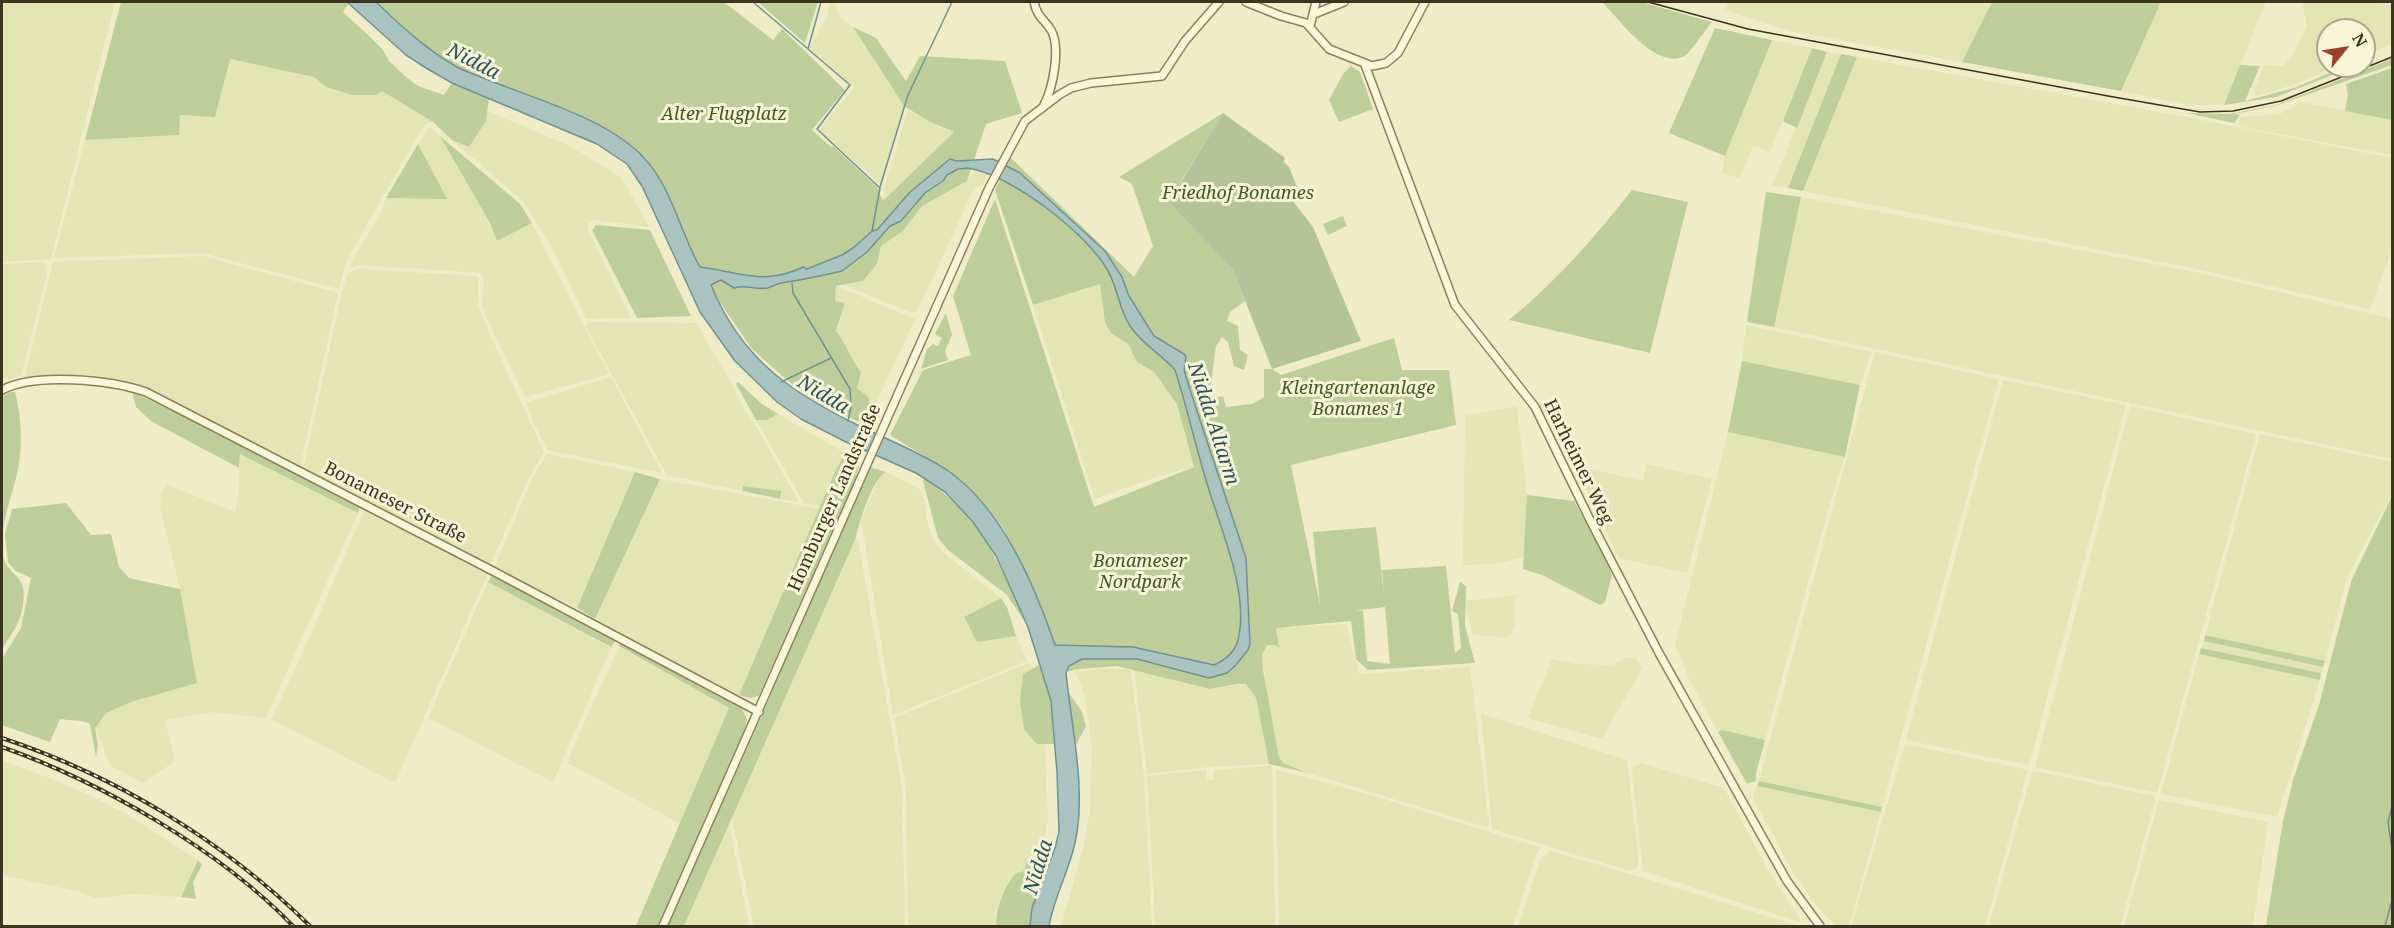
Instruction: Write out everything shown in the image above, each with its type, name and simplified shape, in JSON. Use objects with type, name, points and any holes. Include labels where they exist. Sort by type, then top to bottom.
[{"type":"street","points":[[1034,2],[1038,15],[1053,35],[1055,74],[1051,92],[1059,95]]},
{"type":"street","points":[[1043,106],[1071,88],[1091,83],[1158,77],[1165,73],[1185,41],[1219,2]]},
{"type":"street","points":[[1246,2],[1310,26],[1329,49],[1372,66],[1386,63],[1398,53],[1425,2]]},
{"type":"street","points":[[1310,26],[1316,2]]},
{"type":"street","points":[[1314,14],[1339,2]]},
{"type":"street","name":"Harheimer Weg","points":[[1365,65],[1455,305],[1535,407],[1591,522],[1670,674],[1787,881],[1820,927]]},
{"type":"street","name":"Homburger Landstraße","points":[[663,927],[991,183],[1023,125],[1043,106],[1051,92]]},
{"type":"street","name":"Bonameser Straße","points":[[2,390],[21,383],[81,380],[114,383],[146,392],[759,712]]},
{"type":"green space","points":[[2,2],[115,2],[51,259],[2,262]]},
{"type":"green space","points":[[121,2],[347,2],[349,3],[343,12],[383,50],[389,61],[418,86],[444,95],[452,83],[489,98],[486,121],[469,147],[452,140],[433,122],[382,91],[376,95],[352,95],[326,87],[314,77],[230,59],[215,117],[180,115],[179,135],[85,140]]},
{"type":"green space","name":"Alter Flugplatz","points":[[376,2],[724,2],[773,40],[782,29],[845,90],[812,130],[831,147],[833,146],[877,187],[883,201],[954,132],[930,122],[904,106],[853,27],[876,38],[906,81],[920,56],[1005,61],[1022,113],[986,124],[967,181],[922,206],[903,231],[881,246],[877,264],[863,281],[836,286],[835,301],[845,303],[836,331],[861,372],[857,388],[869,398],[870,413],[879,416],[873,428],[821,405],[796,388],[752,349],[717,298],[690,250],[673,210],[634,147],[612,132],[591,122],[459,68],[425,46]]},
{"type":"green space","points":[[758,2],[818,2],[805,43]]},
{"type":"green space","points":[[830,2],[834,2],[841,19],[853,27],[904,106],[882,185],[819,130],[854,88],[810,48],[827,15]]},
{"type":"green space","points":[[1602,2],[1641,2],[1712,22],[1686,55],[1675,59],[1664,57],[1640,42]]},
{"type":"green space","points":[[1728,2],[1992,2],[1962,62],[1790,31],[1724,10]]},
{"type":"green space","points":[[1992,2],[2161,2],[2121,91],[1962,62]]},
{"type":"green space","points":[[2161,2],[2266,2],[2224,105],[2188,105],[2121,91]]},
{"type":"green space","points":[[2302,2],[2375,2],[2392,5],[2391,44],[2376,50],[2376,18],[2316,18],[2316,75],[2256,96],[2254,90],[2264,65],[2283,66],[2295,52],[2307,26]]},
{"type":"green space","points":[[1715,28],[1772,40],[1725,156],[1669,133]]},
{"type":"green space","points":[[1772,40],[1812,48],[1770,152],[1753,146],[1740,178],[1722,173],[1725,156]]},
{"type":"green space","points":[[1812,48],[1827,52],[1797,128],[1783,121]]},
{"type":"green space","points":[[1827,52],[1841,54],[1788,188],[1772,186]]},
{"type":"green space","points":[[1841,54],[1857,57],[1803,191],[1788,188]]},
{"type":"green space","points":[[1857,57],[2186,117],[2392,158],[2392,249],[2370,309],[2197,269],[1803,191]]},
{"type":"green space","points":[[230,59],[314,77],[326,87],[382,90],[433,122],[425,124],[369,220],[346,263],[339,289],[203,253],[54,258],[85,140],[179,135],[180,115]]},
{"type":"green space","points":[[2392,59],[2392,65],[2376,71],[2376,65]]},
{"type":"green space","points":[[2240,65],[2260,66],[2245,101],[2294,88],[2318,78],[2325,78],[2276,97],[2224,105]]},
{"type":"green space","points":[[1351,66],[1360,72],[1373,109],[1339,122],[1329,100],[1343,74]]},
{"type":"green space","points":[[2392,68],[2392,120],[2345,111],[2348,94],[2346,84],[2363,78],[2376,78],[2376,74]]},
{"type":"green space","points":[[2344,78],[2355,78],[2275,106],[2234,114],[2240,115],[2234,123],[2187,113],[2230,114],[2276,105]]},
{"type":"green space","points":[[2301,102],[2392,120],[2392,155],[2241,127],[2238,124],[2241,117],[2280,114]]},
{"type":"green space","points":[[908,110],[943,129],[954,132],[883,201],[885,185]]},
{"type":"green space","points":[[487,111],[568,145],[622,178],[649,227],[594,220],[587,227],[631,318],[586,319],[554,251],[524,202],[452,140],[469,147],[486,121]]},
{"type":"green space","points":[[1223,113],[1169,201],[1233,270],[1245,301],[1230,312],[1227,321],[1238,326],[1240,350],[1248,355],[1244,370],[1234,366],[1228,342],[1222,337],[1216,346],[1209,399],[1223,396],[1226,407],[1252,404],[1264,397],[1264,369],[1272,369],[1281,375],[1394,338],[1402,370],[1449,370],[1456,425],[1291,465],[1320,605],[1313,532],[1376,527],[1384,594],[1382,570],[1446,566],[1455,653],[1461,648],[1458,614],[1452,611],[1460,582],[1466,586],[1465,626],[1475,663],[1368,670],[1356,659],[1351,621],[1276,628],[1279,648],[1275,645],[1267,645],[1262,655],[1279,757],[1283,763],[1308,773],[1269,764],[1256,698],[1246,684],[1210,689],[1117,666],[1066,672],[1003,528],[982,503],[948,471],[890,435],[923,370],[971,355],[953,296],[995,199],[1094,507],[1194,467],[1177,404],[1154,372],[1137,362],[1128,344],[1111,333],[1105,323],[1100,284],[1033,305],[995,190],[1011,158],[1134,277],[1153,246],[1132,184],[1119,177]],"holes":[[[1385,607],[1390,664],[1367,661],[1363,611],[1355,611]]]},
{"type":"green space","name":"Friedhof Bonames","points":[[1223,113],[1285,158],[1284,162],[1289,167],[1300,194],[1292,200],[1313,227],[1361,341],[1272,369],[1233,270],[1169,202]]},
{"type":"green space","points":[[430,127],[440,136],[490,223],[497,241],[532,223],[609,374],[525,397],[490,326],[482,304],[484,278],[481,273],[358,265],[351,267],[352,260],[381,213],[386,198],[446,199],[418,144]]},
{"type":"green space","points":[[440,136],[520,204],[532,223],[497,241],[490,223]]},
{"type":"green space","points":[[418,144],[447,199],[386,198]]},
{"type":"green space","points":[[977,169],[989,173],[982,185],[976,187],[972,193],[917,312],[910,312],[844,285],[863,281],[877,264],[881,246],[903,231],[922,206],[967,181]]},
{"type":"green space","points":[[1632,190],[1688,202],[1650,353],[1509,320],[1574,258]]},
{"type":"green space","points":[[1766,192],[1801,197],[1774,327],[1747,322]]},
{"type":"green space","points":[[1801,197],[2195,272],[2392,319],[2392,459],[1774,327]]},
{"type":"green space","points":[[1343,216],[1347,226],[1328,235],[1323,224]]},
{"type":"green space","points":[[596,225],[650,230],[691,316],[637,318],[592,230]]},
{"type":"green space","points":[[203,256],[338,293],[300,468],[149,391],[125,382],[81,377],[25,377],[53,262]]},
{"type":"green space","points":[[45,263],[47,273],[21,375],[10,380],[2,378],[2,264]]},
{"type":"green space","points":[[358,269],[476,276],[479,279],[478,305],[544,452],[530,475],[490,566],[303,470],[342,292],[348,273]]},
{"type":"green space","points":[[1100,284],[1105,323],[1111,333],[1128,344],[1137,362],[1154,372],[1177,404],[1194,467],[1159,476],[1095,499],[1033,305]]},
{"type":"green space","points":[[836,286],[915,319],[878,399],[879,416],[870,413],[857,388],[861,372],[852,362],[844,341],[836,331],[841,321],[835,301]]},
{"type":"green space","points":[[946,313],[952,335],[945,351],[948,360],[921,369],[927,349],[933,344],[938,346],[942,338],[935,334]]},
{"type":"green space","points":[[588,322],[696,323],[799,502],[780,499],[780,491],[743,486],[743,491],[667,475],[586,327]]},
{"type":"green space","points":[[1746,325],[1871,352],[1860,385],[1742,361]]},
{"type":"green space","points":[[1875,352],[1999,379],[1882,807],[1759,781]]},
{"type":"green space","points":[[1742,361],[1860,385],[1845,457],[1728,432]]},
{"type":"green space","points":[[611,377],[662,473],[547,450],[526,403]]},
{"type":"green space","points":[[2003,380],[2126,405],[2029,765],[1906,740]]},
{"type":"green space","points":[[738,382],[762,404],[778,414],[767,420],[756,420],[736,384]]},
{"type":"green space","points":[[15,392],[21,440],[18,469],[2,539],[2,397]]},
{"type":"green space","points":[[132,392],[192,420],[360,507],[358,513],[240,454],[239,468],[151,421],[136,407]]},
{"type":"green space","points":[[1517,406],[1527,495],[1524,557],[1497,564],[1463,565],[1465,416]]},
{"type":"green space","points":[[2130,406],[2256,434],[2157,793],[2035,767]]},
{"type":"green space","points":[[778,414],[847,454],[844,455],[822,506],[804,503],[756,420],[767,420]]},
{"type":"green space","points":[[1728,432],[1845,457],[1828,510],[1765,740],[1718,732],[1690,681],[1675,645]]},
{"type":"green space","points":[[2260,434],[2392,462],[2392,494],[2347,577],[2325,661],[2205,635]]},
{"type":"green space","points":[[240,454],[358,513],[266,718],[214,712],[165,720],[175,761],[143,783],[111,766],[95,728],[105,713],[131,702],[197,683],[180,589],[160,507],[161,492],[168,485],[235,512],[239,488]]},
{"type":"green space","points":[[547,454],[635,472],[577,608],[494,568],[533,477]]},
{"type":"green space","points":[[847,454],[848,466],[852,468],[859,466],[855,480],[759,696],[750,698],[739,695],[834,474],[844,455]]},
{"type":"green space","points":[[1647,464],[1712,479],[1687,573],[1619,558],[1574,465],[1643,481]]},
{"type":"green space","points":[[868,467],[886,472],[870,493],[855,540],[684,926],[667,926],[762,715]]},
{"type":"green space","points":[[635,472],[660,479],[595,619],[577,608]]},
{"type":"green space","points":[[886,472],[918,488],[923,494],[929,530],[936,544],[946,555],[1001,598],[964,617],[977,641],[1016,636],[1027,661],[893,715],[861,519],[880,476]]},
{"type":"green space","points":[[660,479],[820,509],[739,695],[595,619]]},
{"type":"green space","points":[[924,479],[961,510],[988,545],[1028,627],[1007,595],[948,550],[938,538]]},
{"type":"green space","points":[[743,486],[781,491],[780,499],[743,491]]},
{"type":"green space","points":[[1527,495],[1574,501],[1612,575],[1605,602],[1600,605],[1542,575],[1523,569]]},
{"type":"green space","points":[[2392,496],[2392,926],[2266,926],[2283,821],[2294,777],[2319,705],[2352,579]]},
{"type":"green space","points":[[66,503],[91,535],[111,534],[119,567],[129,578],[180,589],[197,683],[131,702],[106,713],[95,728],[98,745],[96,757],[90,724],[87,722],[60,719],[50,742],[2,725],[2,659],[21,628],[31,578],[16,571],[8,562],[5,534],[12,509]]},
{"type":"green space","points":[[365,509],[488,573],[395,783],[271,719],[300,659]]},
{"type":"green space","points":[[855,540],[858,540],[902,788],[905,926],[754,926],[732,818]]},
{"type":"green space","points":[[2,550],[7,566],[20,579],[24,593],[20,617],[2,649]]},
{"type":"green space","points":[[492,575],[615,641],[611,647],[488,582]]},
{"type":"green space","points":[[488,582],[611,648],[553,782],[428,718]]},
{"type":"green space","points":[[1517,595],[1514,606],[1515,623],[1511,635],[1505,637],[1472,635],[1465,601]]},
{"type":"green space","points":[[1001,598],[1007,607],[1016,636],[977,642],[964,617]]},
{"type":"green space","points":[[1346,624],[1359,674],[1470,667],[1489,824],[1486,827],[1282,763],[1269,706],[1262,655],[1267,645],[1275,645],[1278,648],[1276,628]]},
{"type":"green space","points":[[2205,635],[2325,661],[2323,667],[2204,641]]},
{"type":"green space","points":[[2204,641],[2323,667],[2321,673],[2201,648]]},
{"type":"green space","points":[[621,643],[742,709],[747,719],[745,730],[658,926],[636,926],[729,708],[619,646]]},
{"type":"green space","points":[[619,646],[729,708],[681,824],[568,763]]},
{"type":"green space","points":[[2201,648],[2321,673],[2320,680],[2199,654]]},
{"type":"green space","points":[[2199,654],[2320,680],[2277,817],[2161,794]]},
{"type":"green space","points":[[1635,657],[1642,668],[1602,739],[1528,718],[1552,659],[1575,664],[1612,665],[1626,658]]},
{"type":"green space","points":[[1028,663],[1032,669],[1023,675],[1020,701],[1024,730],[1037,744],[1045,744],[1048,819],[1038,860],[1027,863],[1025,871],[1009,883],[994,914],[997,926],[908,926],[906,788],[894,718]]},
{"type":"green space","points":[[1039,665],[1051,701],[1055,744],[1037,744],[1024,730],[1020,701],[1023,674]]},
{"type":"green space","points":[[1134,669],[1210,689],[1246,684],[1256,698],[1269,764],[1208,767],[1147,774]]},
{"type":"green space","points":[[1131,670],[1144,775],[1152,926],[1061,926],[1083,849],[1090,810],[1092,745],[1084,693],[1075,671]]},
{"type":"green space","points":[[1067,690],[1082,712],[1086,726],[1075,747]]},
{"type":"green space","points":[[1481,712],[1627,760],[1639,862],[1636,869],[1630,871],[1492,829]]},
{"type":"green space","points":[[1722,730],[1765,740],[1756,781],[1747,784],[1718,732]]},
{"type":"green space","points":[[1905,744],[2028,770],[1985,926],[1851,926]]},
{"type":"green space","points":[[2,761],[58,781],[93,797],[128,815],[198,860],[181,897],[132,894],[96,898],[81,892],[2,875]]},
{"type":"green space","points":[[1641,763],[1724,788],[1767,868],[1802,923],[1643,871],[1632,776],[1633,767]]},
{"type":"green space","points":[[1270,766],[1272,769],[1275,926],[1155,926],[1147,776],[1206,770],[1207,780],[1214,780],[1214,770]]},
{"type":"green space","points":[[1276,771],[1364,793],[1541,848],[1537,853],[1513,926],[1279,926]]},
{"type":"green space","points":[[2032,772],[2154,796],[2155,800],[2120,926],[1989,926]]},
{"type":"green space","points":[[1759,781],[1882,807],[1881,812],[1757,786]]},
{"type":"green space","points":[[1757,786],[1881,812],[1849,926],[1836,926],[1815,904],[1794,874],[1753,798]]},
{"type":"green space","points":[[2159,800],[2268,822],[2253,926],[2124,926]]},
{"type":"green space","points":[[729,824],[749,926],[684,926],[695,902]]},
{"type":"green space","points":[[1551,851],[1799,926],[1518,926],[1541,858]]},
{"type":"green space","points":[[198,860],[202,865],[193,882],[196,899],[181,897]]},
{"type":"green space","points":[[1038,860],[1049,862],[1032,908],[1030,926],[997,926],[999,907],[1008,884],[1016,874],[1025,871],[1026,863]]},
{"type":"water","points":[[347,2],[376,2],[405,29],[457,67],[572,112],[630,145],[644,158],[662,182],[700,267],[764,277],[789,273],[803,267],[807,269],[842,255],[872,231],[877,230],[910,192],[950,159],[956,161],[993,159],[1020,173],[1105,251],[1154,336],[1184,354],[1186,357],[1184,370],[1246,558],[1250,644],[1248,650],[1227,673],[1209,678],[1137,659],[1082,659],[1069,666],[1066,673],[1079,780],[1078,823],[1075,843],[1049,926],[1030,926],[1032,908],[1059,832],[1051,701],[1028,627],[996,556],[973,522],[945,492],[916,473],[801,419],[777,402],[735,361],[700,312],[642,186],[627,164],[597,144],[452,83],[406,55]],"holes":[[[967,168],[984,172],[1025,193],[1066,223],[1083,240],[1108,271],[1130,326],[1175,370],[1237,580],[1240,601],[1241,621],[1237,645],[1229,656],[1214,665],[1133,647],[1055,645],[1037,597],[1014,549],[1000,526],[967,486],[927,458],[840,416],[793,389],[773,373],[738,335],[711,285],[721,280],[734,288],[767,288],[842,271],[867,252],[890,226],[901,221],[925,193],[943,181],[947,175],[958,169]]]},
{"type":"waterway","points":[[753,2],[807,48]]},
{"type":"waterway","points":[[821,2],[808,49],[850,85],[817,129],[880,188],[872,231]]},
{"type":"waterway","points":[[880,187],[908,95],[952,2]]},
{"type":"waterway","name":"Nidda","points":[[792,283],[793,293],[850,389],[851,407],[848,421]]},
{"type":"waterway","name":"Nidda","points":[[781,382],[831,358]]},
{"type":"waterway","points":[[2392,806],[2388,823],[2392,848]]},
{"type":"waterway","points":[[2385,926],[2392,900]]},
{"type":"tram line","points":[[1648,2],[1748,29],[2200,112],[2233,111],[2281,101],[2392,57]]},
{"type":"railway","points":[[2,738],[86,771],[166,814],[242,866],[310,926]]},
{"type":"railway","points":[[2,747],[79,779],[157,821],[231,871],[293,926]]},
{"type":"park label","name":"Kleingartenanlage Bonames 1","points":[[1358,399]]},
{"type":"park label","name":"Bonameser Nordpark","points":[[1140,572]]},
{"type":"water label","name":"Nidda Altarm","points":[[1213,424]]}]
